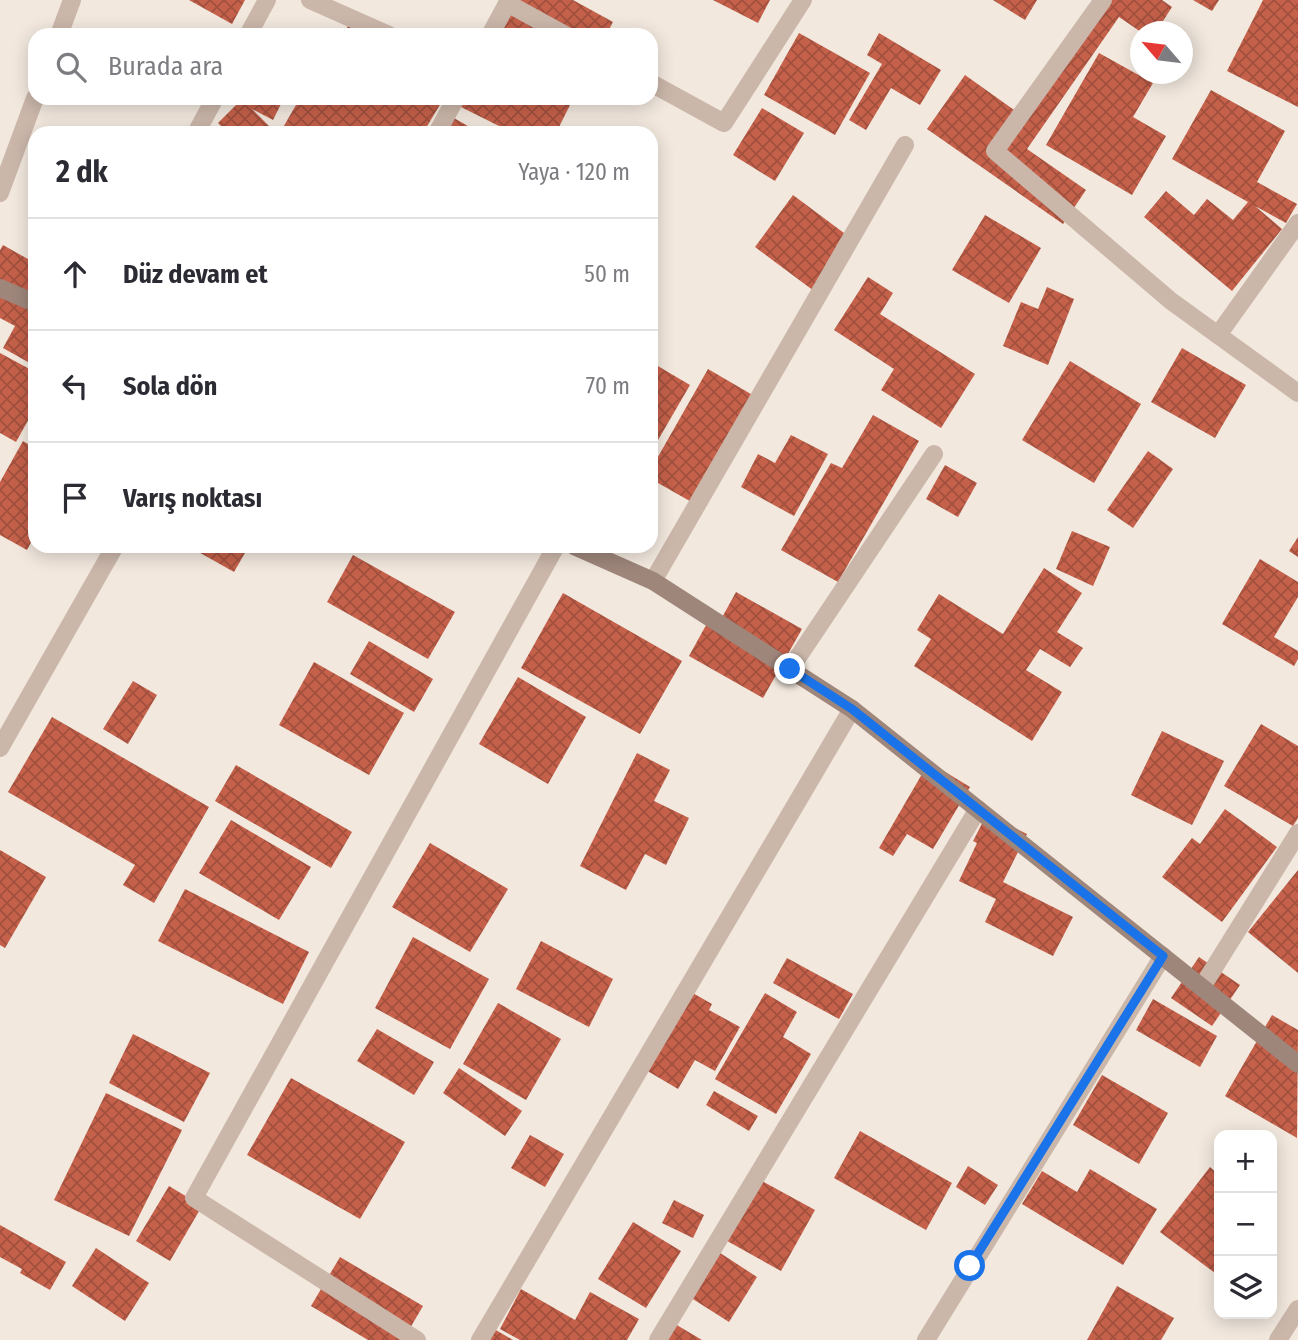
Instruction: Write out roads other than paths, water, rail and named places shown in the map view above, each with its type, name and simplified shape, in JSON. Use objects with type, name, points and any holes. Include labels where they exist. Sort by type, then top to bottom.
[{"type":"main road","points":[[0,288],[28,300]]},
{"type":"main road","points":[[590,553],[653,581],[852,709],[1298,1064]]},
{"type":"street","points":[[62,28],[72,0]]},
{"type":"street","points":[[252,28],[267,0]]},
{"type":"street","points":[[310,0],[373,28]]},
{"type":"street","points":[[658,87],[724,123],[803,0]]},
{"type":"street","points":[[1103,0],[995,151],[1171,300],[1298,393]]},
{"type":"street","points":[[494,28],[508,1],[553,28]]},
{"type":"street","points":[[0,193],[32,105]]},
{"type":"street","points":[[200,126],[211,105]]},
{"type":"street","points":[[441,126],[452,105]]},
{"type":"street","points":[[653,581],[905,145]]},
{"type":"street","points":[[1219,335],[1298,223]]},
{"type":"street","points":[[790,669],[934,454]]},
{"type":"street","points":[[0,748],[111,553]]},
{"type":"street","points":[[417,1340],[194,1198],[552,553]]},
{"type":"street","points":[[480,1340],[852,709]]},
{"type":"street","points":[[658,1340],[978,809]]},
{"type":"street","points":[[1202,987],[1298,833]]},
{"type":"street","points":[[926,1340],[1163,956]]},
{"type":"street","points":[[1278,1340],[1298,1309]]}]
